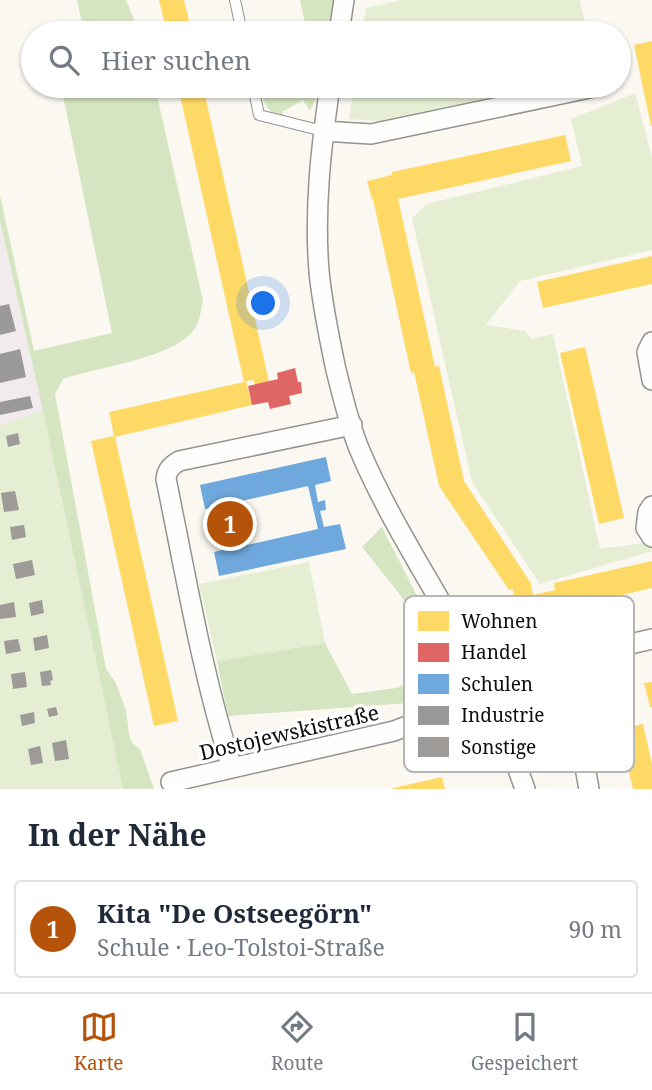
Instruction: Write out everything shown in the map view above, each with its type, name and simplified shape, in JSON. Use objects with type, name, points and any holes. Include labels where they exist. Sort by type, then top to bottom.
[{"type":"street","points":[[341,21],[344,0]]},
{"type":"street","points":[[328,98],[320,158],[318,211],[319,272],[331,347],[343,399],[360,450],[437,596]]},
{"type":"street","points":[[323,131],[371,134],[527,98]]},
{"type":"street","points":[[652,342],[647,352],[652,380]]},
{"type":"street","points":[[232,768],[208,683],[166,479],[167,472],[179,461],[352,425]]},
{"type":"street","points":[[652,506],[648,512],[646,528],[652,537]]},
{"type":"street","name":"Dostojewskistraße","points":[[634,643],[652,639]]},
{"type":"street","name":"Dostojewskistraße","points":[[172,786],[232,768],[404,727]]},
{"type":"street","points":[[519,772],[525,789]]},
{"type":"lane","points":[[235,0],[239,21]]},
{"type":"lane","points":[[255,98],[259,115],[323,131]]},
{"type":"shaded area","points":[[0,221],[43,411],[0,425]]},
{"type":"green space","points":[[77,0],[126,0],[135,21],[81,21]]},
{"type":"green space","points":[[300,0],[335,0],[332,21],[304,21]]},
{"type":"green space","points":[[401,0],[580,0],[584,21],[364,21],[366,8]]},
{"type":"green space","points":[[635,93],[652,157],[652,250],[520,281],[486,325],[525,331],[531,339],[553,334],[600,549],[652,542],[652,551],[540,584],[472,482],[412,218],[427,204],[582,166],[571,119],[623,98],[631,98],[631,95]]},
{"type":"green space","points":[[63,98],[158,98],[203,301],[195,328],[172,347],[63,379],[55,394],[106,669],[116,683],[126,711],[129,735],[133,744],[140,749],[154,789],[123,789],[0,221],[0,195],[34,351],[112,333]]},
{"type":"green space","points":[[263,98],[316,98],[310,111],[303,100],[282,112],[285,117],[267,107]]},
{"type":"green space","points":[[352,98],[487,98],[377,121],[349,119]]},
{"type":"green space","points":[[43,411],[123,789],[0,789],[0,425]]},
{"type":"green space","points":[[382,527],[417,596],[404,596],[404,601],[362,547]]},
{"type":"green space","points":[[309,562],[325,643],[217,661],[199,584]]},
{"type":"green space","points":[[325,643],[352,694],[404,685],[404,703],[228,716],[217,661]]},
{"type":"building: Wohnen","points":[[159,0],[184,0],[189,21],[164,21]]},
{"type":"building: Wohnen","points":[[652,41],[652,126],[651,126],[634,45]]},
{"type":"building: Wohnen","points":[[181,98],[206,98],[269,382],[255,385],[253,380],[246,381],[252,405],[115,437],[178,721],[154,726],[91,441],[114,436],[109,412],[244,382]]},
{"type":"building: Wohnen","points":[[565,135],[571,161],[398,199],[435,367],[439,366],[464,481],[532,585],[533,595],[555,590],[554,583],[652,561],[652,588],[617,596],[510,596],[514,595],[513,589],[509,590],[439,486],[367,181],[392,175],[392,172]]},
{"type":"building: Wohnen","points":[[652,256],[652,284],[543,308],[537,282]]},
{"type":"building: Wohnen","points":[[585,347],[624,518],[599,524],[560,353]]},
{"type":"building: Wohnen","points":[[652,682],[652,707],[650,707],[644,683]]},
{"type":"building: Wohnen","points":[[643,724],[652,764],[652,789],[633,789],[629,772],[634,772],[634,726]]},
{"type":"building: Wohnen","points":[[442,777],[445,789],[393,789],[393,788]]},
{"type":"building: Handel","points":[[295,368],[302,393],[289,396],[291,404],[270,409],[268,402],[252,405],[248,386],[278,379],[277,373]]},
{"type":"building: Schulen","points":[[326,457],[331,481],[315,485],[318,502],[325,500],[326,510],[320,511],[324,527],[340,524],[346,549],[219,576],[214,552],[238,546],[234,530],[228,531],[226,522],[232,521],[228,504],[205,509],[200,485]],"holes":[[[308,486],[318,529],[247,545],[237,502]]]},
{"type":"building: Industrie","points":[[9,304],[16,331],[0,335],[0,306]]},
{"type":"building: Industrie","points":[[20,349],[26,377],[0,383],[0,354]]},
{"type":"building: Industrie","points":[[30,396],[33,408],[0,415],[0,402]]},
{"type":"building: Sonstige","points":[[18,433],[20,444],[8,447],[6,436]]},
{"type":"building: Sonstige","points":[[15,491],[19,510],[4,512],[1,493]]},
{"type":"building: Sonstige","points":[[24,525],[26,537],[12,540],[10,527]]},
{"type":"building: Sonstige","points":[[32,560],[35,575],[16,579],[13,564]]},
{"type":"building: Sonstige","points":[[42,600],[44,613],[31,616],[29,603]]},
{"type":"building: Sonstige","points":[[14,602],[16,617],[0,619],[0,605]]},
{"type":"building: Sonstige","points":[[47,635],[49,648],[35,651],[33,638]]},
{"type":"building: Sonstige","points":[[18,639],[21,651],[6,654],[4,641]]},
{"type":"building: Sonstige","points":[[51,670],[51,685],[42,686],[40,672]]},
{"type":"building: Sonstige","points":[[25,672],[27,687],[13,689],[11,674]]},
{"type":"building: Sonstige","points":[[56,707],[58,715],[49,717],[47,709]]},
{"type":"building: Sonstige","points":[[34,712],[35,723],[22,726],[20,715]]},
{"type":"building: Sonstige","points":[[66,740],[69,759],[55,761],[52,743]]},
{"type":"building: Sonstige","points":[[40,746],[43,763],[31,765],[28,749]]},
{"type":"place","name":"Kita \"De Ostseegörn\"","points":[[230,524]]}]
